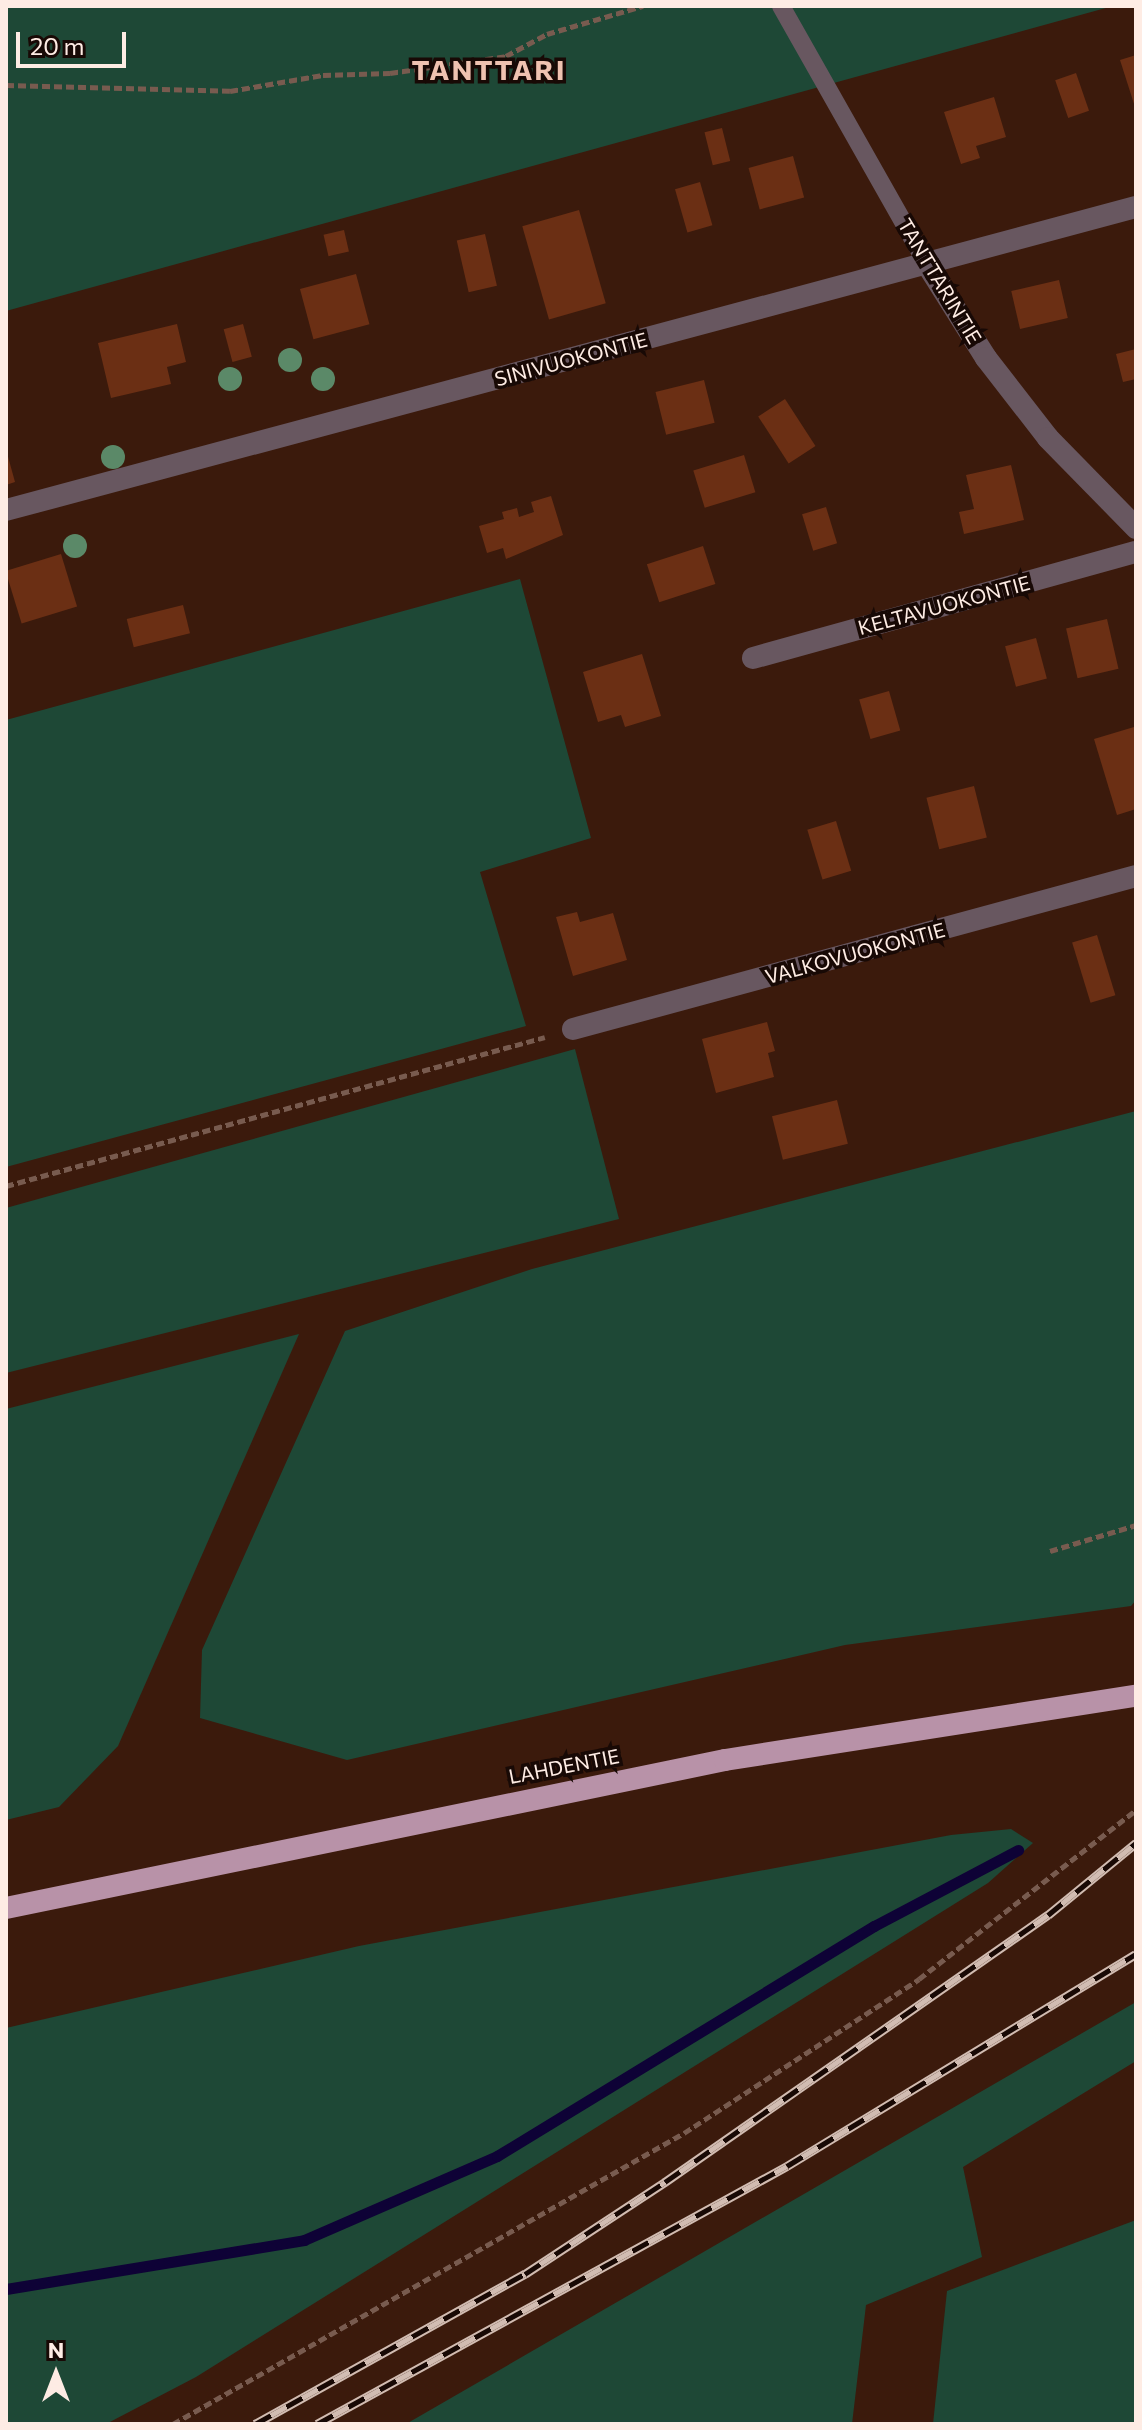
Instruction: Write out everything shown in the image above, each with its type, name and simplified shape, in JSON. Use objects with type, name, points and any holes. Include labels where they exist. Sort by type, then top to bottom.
[{"type":"highway","name":"LAHDENTIE","points":[[6,1908],[561,1791],[1136,1696]]},
{"type":"street","name":"SINIVUOKONTIE","points":[[6,510],[928,266],[1136,207]]},
{"type":"street","name":"TANTTARINTIE","points":[[928,266],[986,358],[1048,438],[1136,528]]},
{"type":"street","name":"KELTAVUOKONTIE","points":[[753,658],[1136,552]]},
{"type":"street","name":"VALKOVUOKONTIE","points":[[573,1029],[1136,876]]},
{"type":"lane","name":"TANTTARINTIE","points":[[781,6],[928,266]]},
{"type":"path","points":[[6,85],[230,91],[323,75],[390,73],[506,56],[547,34],[643,6]]},
{"type":"path","points":[[6,1186],[573,1029]]},
{"type":"path","points":[[1050,1551],[1136,1525]]},
{"type":"path","points":[[173,2424],[684,2133],[919,1979],[1136,1810]]},
{"type":"green space","points":[[6,6],[1113,6],[6,311]]},
{"type":"green space","points":[[520,579],[591,838],[480,872],[526,1026],[6,1167],[6,720]]},
{"type":"green space","points":[[575,1049],[619,1219],[6,1373],[6,1208]]},
{"type":"green space","points":[[1136,1111],[1136,1600],[1131,1606],[845,1645],[347,1760],[200,1718],[202,1650],[345,1331],[532,1269]]},
{"type":"green space","points":[[299,1334],[118,1746],[59,1807],[6,1820],[6,1409]]},
{"type":"green space","points":[[1011,1829],[1033,1843],[988,1883],[196,2377],[106,2424],[6,2424],[6,2028],[359,1946],[951,1835]]},
{"type":"green space","points":[[1136,2002],[1136,2061],[963,2167],[982,2257],[866,2305],[852,2424],[406,2424]]},
{"type":"green space","points":[[1136,2220],[1136,2424],[933,2424],[947,2291]]},
{"type":"building","points":[[1136,55],[1136,107],[1135,107],[1120,60]]},
{"type":"building","points":[[1076,73],[1089,111],[1068,118],[1055,80]]},
{"type":"building","points":[[994,97],[1006,137],[976,146],[980,158],[961,164],[944,112]]},
{"type":"building","points":[[722,128],[730,161],[713,165],[705,132]]},
{"type":"building","points":[[793,156],[804,198],[760,209],[749,168]]},
{"type":"building","points":[[700,182],[712,225],[687,232],[675,189]]},
{"type":"building","points":[[579,210],[606,303],[549,320],[522,226]]},
{"type":"building","points":[[344,230],[349,251],[328,256],[324,235]]},
{"type":"building","points":[[485,234],[497,286],[469,292],[457,241]]},
{"type":"building","points":[[356,274],[369,324],[313,339],[300,289]]},
{"type":"building","points":[[1059,280],[1068,318],[1020,329],[1011,291]]},
{"type":"building","points":[[177,324],[186,362],[167,367],[171,384],[111,398],[98,343]]},
{"type":"building","points":[[243,324],[252,357],[232,362],[224,329]]},
{"type":"building","points":[[1136,349],[1136,379],[1123,382],[1116,354]]},
{"type":"building","points":[[704,380],[715,423],[666,435],[655,392]]},
{"type":"building","points":[[785,399],[815,446],[789,463],[758,416]]},
{"type":"building","points":[[6,454],[15,482],[6,485]]},
{"type":"building","points":[[744,455],[755,492],[705,508],[693,470]]},
{"type":"building","points":[[1011,465],[1024,520],[964,534],[959,512],[974,509],[966,475]]},
{"type":"building","points":[[551,496],[563,535],[506,559],[503,548],[487,553],[479,526],[504,519],[502,512],[517,508],[519,517],[534,512],[531,502]]},
{"type":"building","points":[[826,507],[837,543],[813,551],[802,514]]},
{"type":"building","points":[[703,546],[715,584],[659,602],[647,564]]},
{"type":"building","points":[[61,554],[77,607],[22,624],[6,571]]},
{"type":"building","points":[[183,605],[190,633],[134,647],[127,619]]},
{"type":"building","points":[[1107,619],[1118,669],[1078,678],[1066,628]]},
{"type":"building","points":[[1036,638],[1047,679],[1016,687],[1005,646]]},
{"type":"building","points":[[642,654],[661,716],[625,727],[621,715],[598,722],[583,672]]},
{"type":"building","points":[[889,691],[900,730],[871,739],[859,700]]},
{"type":"building","points":[[1134,727],[1136,809],[1117,815],[1094,739]]},
{"type":"building","points":[[974,786],[987,837],[939,849],[926,798]]},
{"type":"building","points":[[836,821],[851,871],[823,879],[807,830]]},
{"type":"building","points":[[577,912],[580,922],[613,913],[627,960],[573,976],[556,917]]},
{"type":"building","points":[[1097,935],[1115,995],[1091,1003],[1072,943]]},
{"type":"building","points":[[767,1022],[775,1051],[768,1053],[774,1077],[716,1093],[702,1039]]},
{"type":"building","points":[[837,1100],[848,1144],[783,1160],[772,1116]]},
{"type":"waterway","points":[[6,2289],[304,2240],[497,2156],[874,1926],[1018,1850]]},
{"type":"railway","points":[[255,2424],[525,2274],[665,2182],[1048,1915],[1136,1843]]},
{"type":"railway","points":[[317,2424],[787,2166],[1136,1954]]},
{"type":"district","name":"TANTTARI","points":[[489,69]]}]
